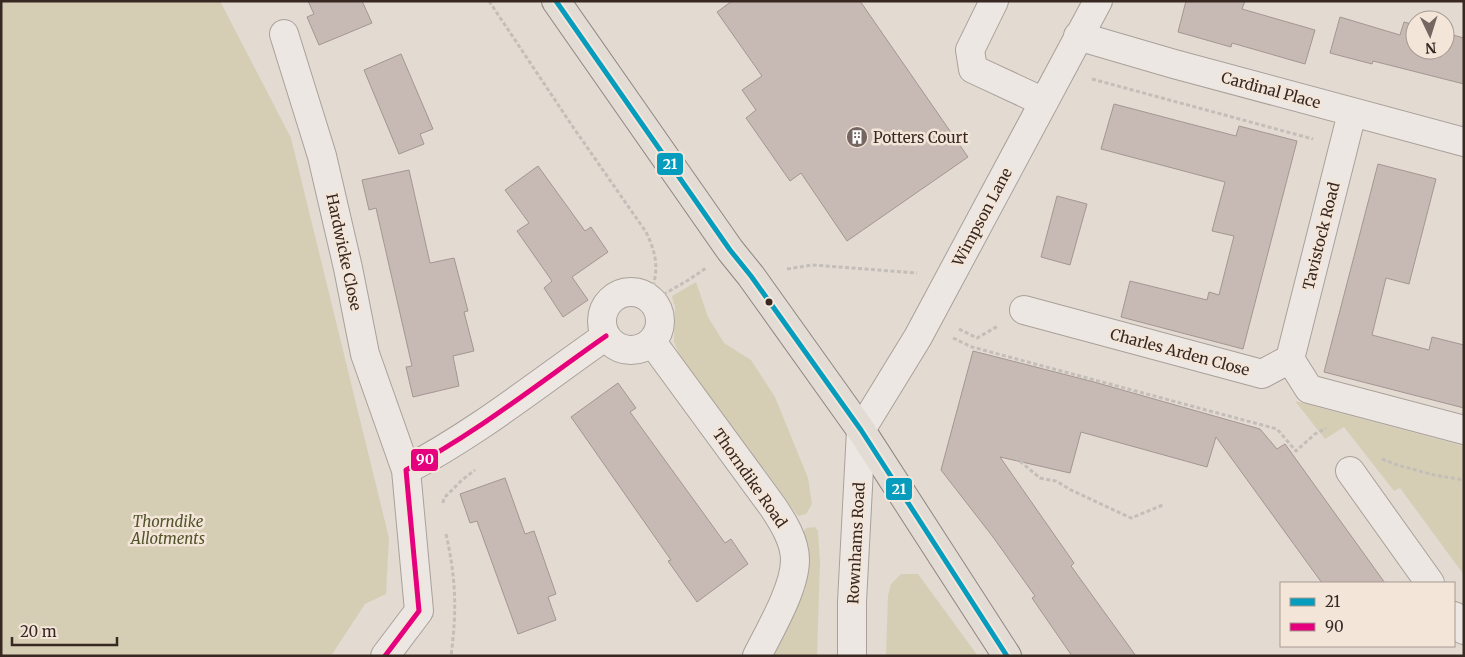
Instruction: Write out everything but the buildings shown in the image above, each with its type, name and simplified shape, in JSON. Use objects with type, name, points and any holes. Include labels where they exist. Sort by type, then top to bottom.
[{"type":"main road","points":[[556,1],[730,250],[751,276],[861,430],[1007,656]]},
{"type":"street","points":[[994,1],[970,50],[973,69],[1044,102]]},
{"type":"street","name":"Wimpson Lane","points":[[861,430],[918,338],[1098,1]]},
{"type":"street","name":"Hardwicke Close","points":[[284,34],[322,156],[366,354],[406,470]]},
{"type":"street","name":"Cardinal Place","points":[[1078,36],[1352,113],[1464,142]]},
{"type":"street","name":"Tavistock Road","points":[[1290,359],[1352,113]]},
{"type":"street","points":[[625,292],[636,292],[651,300],[657,308],[660,320],[656,336],[652,342],[640,349],[629,350],[615,346],[606,336],[602,329],[601,318],[607,304],[614,297],[625,292]]},
{"type":"street","name":"Charles Arden Close","points":[[1024,310],[1262,374],[1290,359]]},
{"type":"street","points":[[385,656],[419,611],[406,470],[463,437],[606,336]]},
{"type":"street","name":"Thorndike Road","points":[[652,342],[773,507],[786,526],[791,540],[795,559],[792,578],[783,604],[757,656]]},
{"type":"street","points":[[1290,359],[1309,389],[1464,430]]},
{"type":"street","name":"Rownhams Road","points":[[852,656],[852,602],[861,430]]},
{"type":"street","points":[[1350,471],[1429,582]]},
{"type":"street","points":[[1455,617],[1464,630]]},
{"type":"path","points":[[489,1],[646,232],[654,249],[656,266],[651,300]]},
{"type":"path","points":[[1061,70],[1113,86],[1343,146]]},
{"type":"path","points":[[751,276],[812,265],[950,276]]},
{"type":"path","points":[[651,300],[690,279]]},
{"type":"path","points":[[927,320],[977,338],[1024,310]]},
{"type":"path","points":[[927,320],[972,347],[1277,429],[1296,450],[1316,434],[1331,426]]},
{"type":"path","points":[[1015,457],[1040,478],[1056,481],[1131,518],[1164,506]]},
{"type":"path","points":[[1381,458],[1397,465],[1434,475],[1464,480]]},
{"type":"path","points":[[443,507],[444,498],[462,480],[478,468]]},
{"type":"path","points":[[446,532],[453,566],[456,606],[451,656]]},
{"type":"green space","name":"Thorndike Allotments","points":[[1,1],[220,1],[291,138],[389,538],[386,594],[365,604],[331,656],[1,656]]},
{"type":"green space","points":[[696,282],[708,317],[724,343],[751,360],[775,397],[808,478],[812,504],[806,514],[798,516],[679,354],[674,342],[675,307],[672,296]]},
{"type":"green space","points":[[1295,401],[1464,446],[1464,575],[1400,488],[1394,491],[1344,427],[1325,439]]},
{"type":"green space","points":[[815,527],[818,531],[820,562],[817,656],[773,656],[794,608],[805,590],[807,566],[804,531],[806,528]]},
{"type":"green space","points":[[901,574],[918,574],[978,656],[886,656],[888,596],[891,584]]},
{"type":"transit line","name":"21","points":[[556,1],[730,250],[751,276],[861,430],[1007,656]]},
{"type":"transit line","name":"90","points":[[385,656],[419,611],[406,470],[458,440],[606,336]]},
{"type":"place","name":"Potters Court","points":[[857,137]]}]
